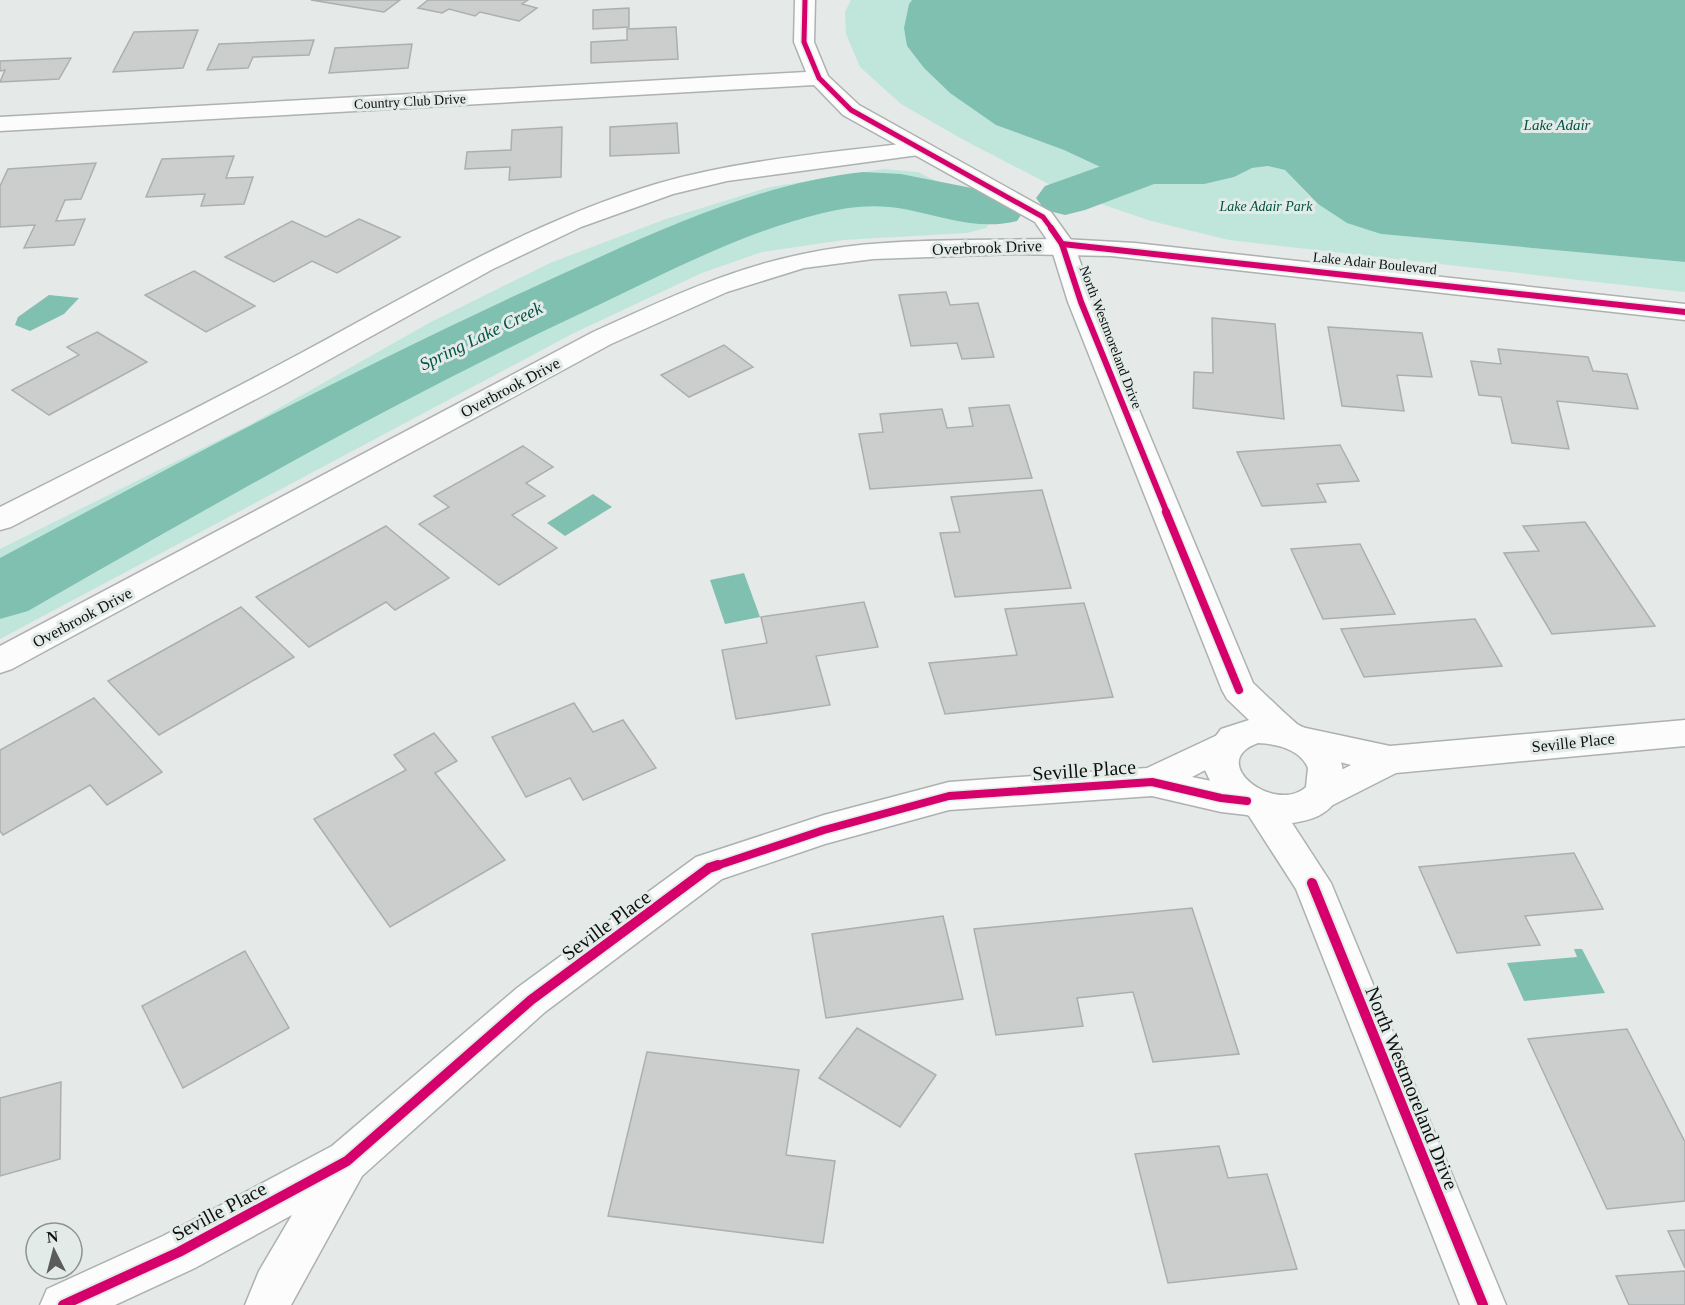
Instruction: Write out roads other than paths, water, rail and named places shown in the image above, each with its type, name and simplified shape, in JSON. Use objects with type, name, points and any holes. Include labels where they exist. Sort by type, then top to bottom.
[{"type":"street","name":"North Westmoreland Drive","points":[[805,0],[804,42],[819,78],[852,110],[1043,217],[1062,244],[1081,302],[1239,690],[1293,737]]},
{"type":"street","name":"Country Club Drive","points":[[0,124],[819,78]]},
{"type":"street","points":[[0,520],[297,366],[493,260],[575,221],[665,189],[743,172],[918,149]]},
{"type":"street","name":"Lake Adair Boulevard","points":[[1062,244],[1147,251],[1685,312]]},
{"type":"street","name":"Overbrook Drive","points":[[0,661],[602,338],[691,297],[760,272],[822,257],[878,250],[1062,244]]},
{"type":"street","name":"North Westmoreland Drive","points":[[1230,741],[1239,690]]},
{"type":"street","points":[[1257,730],[1293,737],[1315,750],[1323,762],[1327,775],[1325,788],[1313,802],[1278,811],[1254,804],[1233,791],[1224,780],[1220,767],[1230,741],[1257,730]]},
{"type":"street","name":"Seville Place","points":[[1293,737],[1390,760],[1685,733]]},
{"type":"street","name":"Seville Place","points":[[1152,782],[1230,741]]},
{"type":"street","name":"Seville Place","points":[[1313,802],[1390,760]]},
{"type":"street","name":"Seville Place","points":[[63,1305],[179,1252],[347,1161],[531,1000],[709,868],[825,830],[949,796],[1152,782],[1254,804]]},
{"type":"street","name":"North Westmoreland Drive","points":[[1312,883],[1313,802]]},
{"type":"street","name":"North Westmoreland Drive","points":[[1254,804],[1312,883],[1483,1305]]},
{"type":"street","points":[[268,1305],[275,1287],[347,1161]]},
{"type":"water","name":"Lake Adair","points":[[912,0],[1685,0],[1685,262],[1381,234],[1347,223],[1318,204],[1285,170],[1268,166],[1252,168],[1234,177],[1204,184],[1154,184],[1122,177],[1064,150],[996,125],[950,93],[924,68],[907,46],[904,28]]},
{"type":"water","points":[[49,295],[79,298],[64,314],[30,331],[15,325],[18,317]]},
{"type":"water","points":[[593,494],[612,507],[565,536],[547,523]]},
{"type":"water","points":[[744,573],[760,617],[725,624],[710,580]]},
{"type":"water","points":[[1574,949],[1582,949],[1605,993],[1524,1001],[1507,963],[1577,957]]},
{"type":"waterway","points":[[1065,198],[1228,137]]},
{"type":"waterway","name":"Spring Lake Creek","points":[[0,592],[291,433],[438,357],[650,258],[745,218],[811,198],[863,189],[901,191],[996,209]]},
{"type":"park label","name":"Lake Adair Park","points":[[1266,206]]}]
